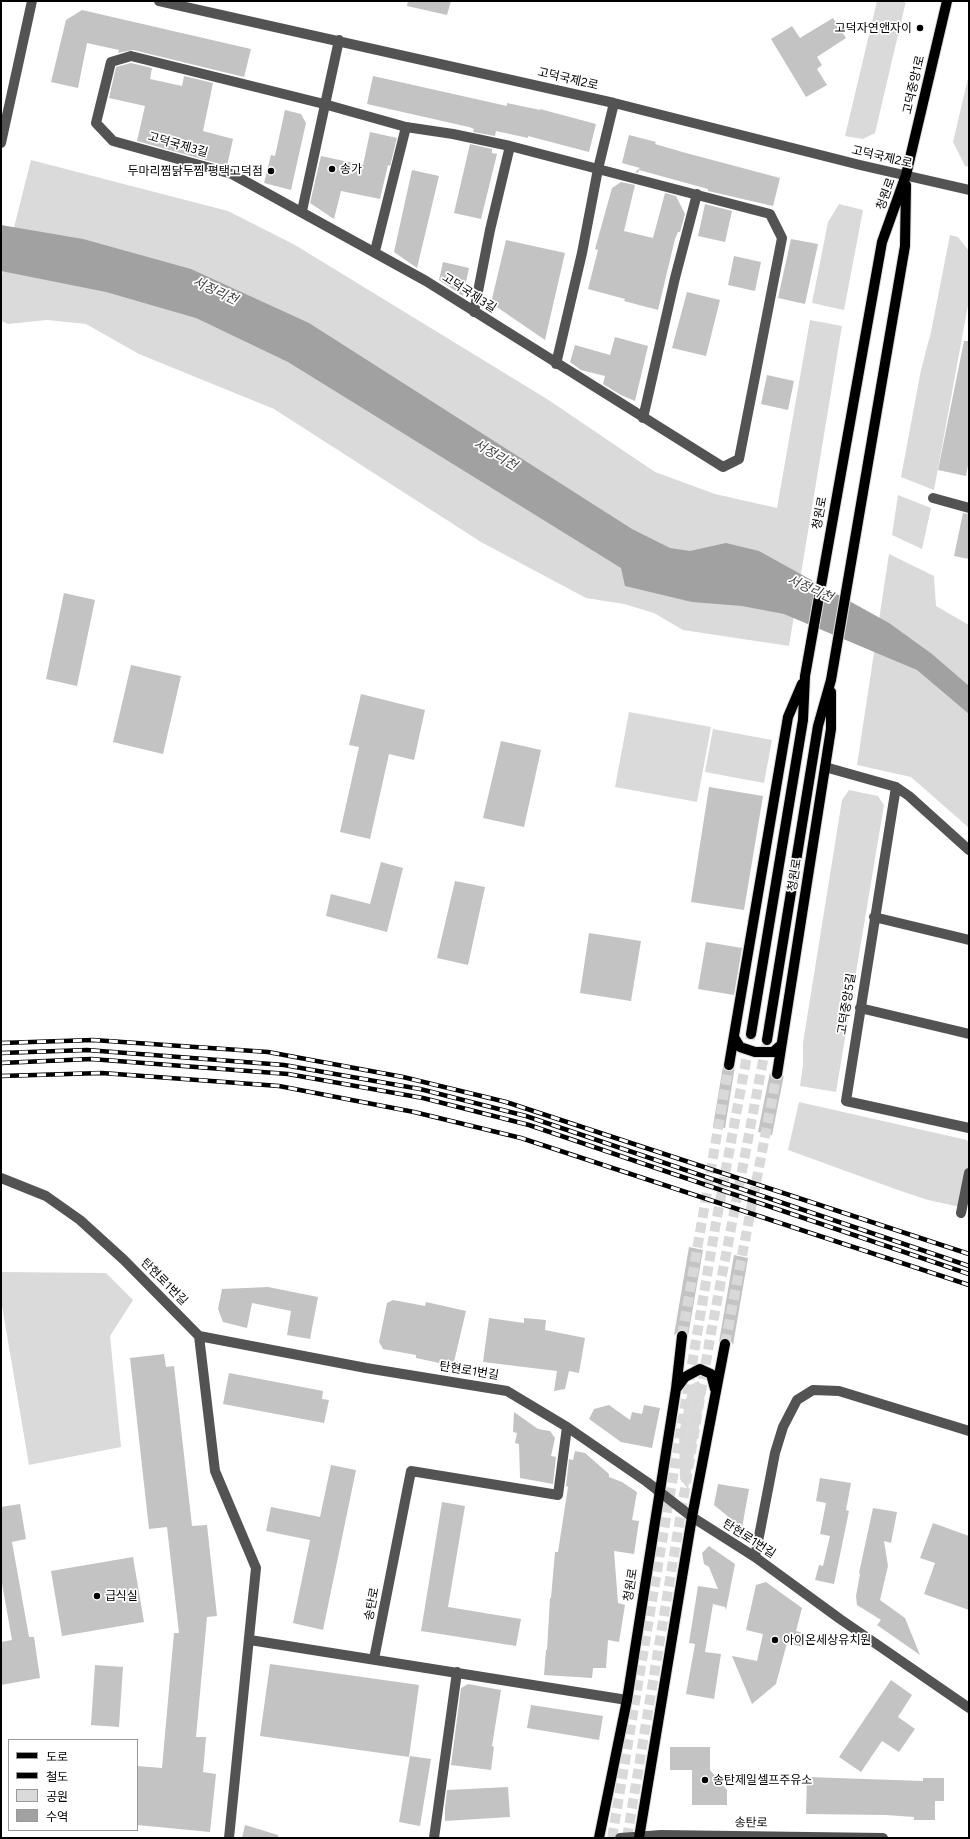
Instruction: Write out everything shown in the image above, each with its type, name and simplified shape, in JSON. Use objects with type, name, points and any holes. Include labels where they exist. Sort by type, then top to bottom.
[{"type":"main road","name":"고덕중앙1로","points":[[906,175],[947,1]]},
{"type":"main road","name":"청원로","points":[[751,1034],[803,720],[805,676],[825,557],[882,242],[906,175]]},
{"type":"main road","name":"청원로","points":[[767,1040],[818,726],[831,680],[850,561],[905,246],[906,175]]},
{"type":"main road","name":"청원로","points":[[729,1065],[788,717],[805,676]]},
{"type":"main road","name":"청원로","points":[[777,1074],[831,729],[831,680]]},
{"type":"main road","points":[[734,1037],[740,1047],[756,1052],[773,1052],[781,1045]]},
{"type":"main road","name":"청원로","points":[[599,1838],[627,1700],[676,1389],[682,1336]]},
{"type":"main road","points":[[639,1837],[692,1517],[726,1344]]},
{"type":"main road","points":[[676,1389],[685,1377],[700,1369],[711,1374],[716,1393]]},
{"type":"street","points":[[1,143],[32,1]]},
{"type":"street","name":"고덕국제2로","points":[[159,1],[339,40],[614,103],[852,163],[969,190]]},
{"type":"street","points":[[302,212],[324,104],[339,40]]},
{"type":"street","name":"고덕국제3길","points":[[131,56],[324,104],[406,127],[453,134],[510,146],[770,214],[782,238],[739,458],[722,467],[375,251],[232,174],[113,141],[96,123],[111,62],[131,56]]},
{"type":"street","points":[[556,364],[582,253],[598,169],[614,103]]},
{"type":"street","points":[[375,251],[406,127]]},
{"type":"street","points":[[474,312],[490,230],[510,146]]},
{"type":"street","points":[[643,418],[675,278],[697,194]]},
{"type":"street","points":[[933,498],[969,508]]},
{"type":"street","points":[[825,767],[896,787],[909,796],[969,850]]},
{"type":"street","name":"고덕중앙5길","points":[[896,787],[874,917],[846,1101],[969,1128]]},
{"type":"street","points":[[874,917],[969,940]]},
{"type":"street","points":[[860,1008],[969,1034]]},
{"type":"street","points":[[961,1213],[969,1173]]},
{"type":"street","name":"탄현로1번길","points":[[1,1178],[46,1196],[80,1220],[124,1260],[199,1336],[366,1368],[507,1391],[567,1427],[659,1491],[692,1517],[755,1557],[840,1619],[969,1708]]},
{"type":"street","points":[[199,1336],[215,1471],[256,1568],[229,1838]]},
{"type":"street","points":[[755,1557],[775,1453],[783,1427],[797,1400],[813,1390],[839,1391],[969,1431]]},
{"type":"street","name":"송탄로","points":[[374,1659],[412,1471],[558,1494],[567,1427]]},
{"type":"street","points":[[250,1640],[627,1700]]},
{"type":"street","points":[[434,1838],[456,1672]]},
{"type":"street","name":"송탄로","points":[[620,1838],[661,1835],[883,1838]]},
{"type":"green space","points":[[877,1],[906,1],[875,133],[863,139],[845,136]]},
{"type":"green space","points":[[969,74],[969,167],[965,166],[953,142]]},
{"type":"green space","points":[[31,160],[228,211],[295,245],[547,399],[655,472],[715,494],[777,508],[810,320],[842,326],[789,646],[683,630],[654,613],[624,604],[586,598],[481,542],[274,409],[139,354],[86,324],[47,320],[8,324],[1,321],[1,279]]},
{"type":"green space","points":[[839,204],[863,210],[844,310],[812,303],[828,222]]},
{"type":"green space","points":[[950,235],[958,237],[969,251],[969,300],[934,490],[901,477],[921,370],[931,332]]},
{"type":"green space","points":[[898,495],[931,508],[922,549],[892,535]]},
{"type":"green space","points":[[889,554],[934,576],[936,606],[969,625],[969,828],[911,777],[857,765]]},
{"type":"green space","points":[[629,712],[711,727],[697,802],[615,787]]},
{"type":"green space","points":[[713,729],[772,740],[764,783],[705,772]]},
{"type":"green space","points":[[849,790],[878,796],[884,805],[836,1092],[800,1086],[803,1065],[803,1043],[842,800]]},
{"type":"green space","points":[[799,1102],[967,1140],[969,1144],[969,1174],[960,1207],[928,1200],[788,1150]]},
{"type":"green space","points":[[1,1272],[106,1273],[133,1300],[110,1336],[121,1447],[29,1465],[1,1300]]},
{"type":"green space","points":[[698,1381],[706,1389],[688,1489],[680,1479],[679,1433],[689,1386]]},
{"type":"water","name":"서정리천","points":[[1,225],[83,239],[191,269],[309,323],[632,529],[670,548],[690,551],[726,543],[759,551],[889,623],[932,654],[969,686],[969,714],[917,670],[784,614],[742,606],[692,602],[625,586],[621,568],[288,362],[196,318],[106,292],[1,271]]},
{"type":"building","points":[[408,1],[451,1],[447,15],[407,6]]},
{"type":"building","points":[[82,10],[251,49],[244,77],[133,50],[118,53],[119,50],[87,43],[78,88],[51,82],[66,20]]},
{"type":"building","points":[[833,18],[846,38],[817,57],[822,65],[817,69],[827,85],[806,97],[771,39],[792,26],[800,38]]},
{"type":"building","points":[[131,63],[152,68],[150,79],[182,86],[184,76],[213,83],[203,131],[233,139],[227,166],[137,141],[145,106],[109,98],[116,67]]},
{"type":"building","points":[[373,76],[507,106],[507,103],[540,109],[596,124],[589,152],[528,136],[528,138],[496,131],[495,136],[473,132],[474,129],[469,127],[367,104]]},
{"type":"building","points":[[285,110],[301,114],[306,123],[291,190],[264,183],[271,155],[275,156]]},
{"type":"building","points":[[370,132],[397,138],[390,166],[388,165],[380,199],[341,191],[334,219],[310,203],[321,156],[363,165]]},
{"type":"building","points":[[629,135],[656,142],[655,144],[686,153],[780,178],[773,206],[708,191],[708,189],[639,170],[638,173],[635,172],[640,168],[622,163]]},
{"type":"building","points":[[470,144],[492,149],[492,153],[497,154],[481,219],[454,213]]},
{"type":"building","points":[[412,170],[439,176],[417,268],[394,252]]},
{"type":"building","points":[[621,182],[635,185],[624,231],[653,238],[665,193],[676,196],[685,214],[680,232],[678,232],[675,239],[658,310],[588,289],[598,250],[595,249],[612,188]]},
{"type":"building","points":[[705,204],[732,211],[725,242],[698,236]]},
{"type":"building","points":[[791,239],[818,244],[805,304],[778,298]]},
{"type":"building","points":[[506,240],[565,253],[545,340],[491,303]]},
{"type":"building","points":[[734,256],[761,262],[755,291],[728,285]]},
{"type":"building","points":[[443,262],[469,268],[463,296],[439,280]]},
{"type":"building","points":[[687,292],[720,300],[706,356],[672,348]]},
{"type":"building","points":[[615,337],[648,346],[635,401],[621,395],[603,384],[605,376],[581,370],[570,362],[575,345],[610,355]]},
{"type":"building","points":[[964,341],[969,341],[969,460],[966,476],[938,470]]},
{"type":"building","points":[[767,375],[794,381],[788,410],[761,404]]},
{"type":"building","points":[[963,513],[969,514],[969,559],[954,556]]},
{"type":"building","points":[[64,593],[95,600],[77,686],[46,679]]},
{"type":"building","points":[[131,665],[181,676],[163,754],[113,742]]},
{"type":"building","points":[[361,694],[425,710],[414,760],[389,754],[370,839],[340,832],[359,747],[349,745]]},
{"type":"building","points":[[501,741],[541,750],[524,827],[483,818]]},
{"type":"building","points":[[709,787],[763,796],[744,910],[691,902]]},
{"type":"building","points":[[381,862],[403,868],[387,932],[326,916],[331,894],[370,904]]},
{"type":"building","points":[[455,881],[485,887],[468,965],[437,958]]},
{"type":"building","points":[[589,933],[641,941],[631,1001],[580,993]]},
{"type":"building","points":[[706,942],[742,948],[734,995],[698,989]]},
{"type":"building","points":[[723,1066],[725,1070],[728,1071],[734,1069],[735,1066],[725,1128],[713,1126]]},
{"type":"building","points":[[770,1072],[771,1077],[776,1080],[780,1080],[784,1075],[772,1135],[758,1132]]},
{"type":"building","points":[[689,1247],[703,1250],[688,1336],[686,1331],[682,1330],[674,1335]]},
{"type":"building","points":[[734,1255],[748,1258],[733,1345],[730,1339],[726,1338],[723,1338],[719,1342]]},
{"type":"building","points":[[268,1287],[318,1297],[310,1339],[287,1335],[291,1311],[252,1303],[247,1328],[223,1322],[218,1309],[222,1289]]},
{"type":"building","points":[[393,1300],[425,1306],[426,1302],[466,1311],[453,1366],[416,1358],[416,1355],[383,1349],[379,1342],[387,1303]]},
{"type":"building","points":[[489,1318],[524,1323],[524,1318],[546,1320],[545,1330],[585,1338],[579,1373],[569,1371],[565,1389],[554,1391],[557,1371],[483,1362]]},
{"type":"building","points":[[164,1354],[166,1367],[174,1366],[192,1526],[207,1525],[217,1616],[207,1617],[196,1737],[206,1737],[203,1772],[216,1774],[210,1832],[138,1825],[138,1766],[162,1768],[174,1633],[179,1633],[167,1527],[149,1529],[130,1358]]},
{"type":"building","points":[[229,1373],[323,1391],[322,1399],[329,1400],[324,1423],[223,1404]]},
{"type":"building","points":[[609,1405],[630,1420],[632,1412],[642,1414],[644,1405],[660,1408],[652,1448],[621,1442],[589,1419],[594,1409]]},
{"type":"building","points":[[514,1412],[538,1429],[550,1431],[555,1438],[551,1456],[556,1457],[553,1484],[520,1478],[519,1444],[515,1443],[517,1433],[513,1432]]},
{"type":"building","points":[[575,1451],[585,1453],[609,1474],[609,1477],[622,1482],[637,1492],[632,1520],[639,1521],[634,1554],[614,1551],[618,1603],[625,1605],[619,1642],[608,1640],[606,1668],[593,1668],[592,1678],[544,1675],[555,1552],[558,1552],[568,1487],[566,1486],[569,1459],[573,1460]]},
{"type":"building","points":[[331,1465],[356,1470],[323,1630],[293,1623],[310,1540],[266,1531],[271,1507],[320,1517]]},
{"type":"building","points":[[820,1478],[851,1483],[846,1510],[849,1511],[834,1584],[815,1580],[819,1565],[823,1566],[830,1536],[820,1534],[826,1503],[816,1501]]},
{"type":"building","points":[[718,1484],[749,1489],[742,1528],[714,1505]]},
{"type":"building","points":[[442,1502],[465,1506],[448,1607],[521,1619],[516,1646],[421,1631]]},
{"type":"building","points":[[20,1504],[26,1539],[12,1542],[29,1637],[34,1637],[40,1678],[1,1685],[1,1642],[12,1640],[1,1578],[1,1507]]},
{"type":"building","points":[[873,1508],[897,1512],[891,1543],[884,1541],[888,1566],[880,1600],[905,1618],[920,1655],[877,1625],[881,1620],[857,1605],[856,1596],[859,1573]]},
{"type":"building","points":[[933,1523],[969,1536],[969,1610],[924,1594],[935,1563],[920,1558]]},
{"type":"building","points":[[709,1546],[735,1564],[726,1610],[725,1607],[713,1604],[705,1652],[721,1654],[714,1699],[686,1694],[695,1644],[689,1643],[698,1586],[718,1589],[709,1567],[704,1564],[702,1553]]},
{"type":"building","name":"급식실","points":[[133,1557],[144,1622],[62,1636],[51,1571]]},
{"type":"building","name":"아이온세상유치원","points":[[766,1582],[802,1608],[796,1631],[806,1634],[803,1647],[787,1643],[776,1684],[752,1704],[732,1656],[757,1661],[763,1634],[746,1630],[756,1585]]},
{"type":"building","points":[[270,1664],[419,1685],[409,1757],[260,1736]]},
{"type":"building","points":[[95,1665],[123,1667],[119,1727],[91,1725]]},
{"type":"building","points":[[891,1680],[912,1695],[898,1717],[915,1729],[899,1752],[882,1741],[861,1772],[839,1757]]},
{"type":"building","points":[[468,1684],[501,1690],[492,1746],[494,1747],[491,1770],[451,1765],[461,1688]]},
{"type":"building","points":[[531,1705],[603,1716],[599,1740],[527,1728]]},
{"type":"building","name":"송탄제일셀프주유소","points":[[670,1747],[710,1747],[710,1770],[727,1790],[727,1805],[692,1805],[692,1770],[670,1770]]},
{"type":"building","points":[[410,1756],[431,1759],[420,1826],[399,1822]]},
{"type":"building","points":[[807,1777],[923,1781],[923,1778],[944,1778],[944,1801],[935,1801],[935,1820],[914,1820],[914,1817],[886,1815],[806,1814]]},
{"type":"building","points":[[508,1787],[510,1817],[445,1821],[447,1790]]},
{"type":"building","points":[[245,1825],[278,1835],[278,1838],[242,1838]]},
{"type":"tunnel","points":[[612,1838],[715,1228],[751,1034]]},
{"type":"tunnel","points":[[627,1838],[710,1338],[767,1040]]},
{"type":"tunnel","points":[[682,1336],[729,1065]]},
{"type":"tunnel","points":[[725,1344],[777,1074]]},
{"type":"railway","points":[[1,1043],[93,1040],[268,1052],[403,1077],[506,1102],[969,1254]]},
{"type":"railway","points":[[1,1053],[87,1050],[284,1065],[420,1089],[526,1116],[969,1266]]},
{"type":"railway","points":[[1,1063],[91,1059],[288,1074],[423,1098],[529,1125],[969,1274]]},
{"type":"railway","points":[[1,1076],[102,1073],[279,1086],[414,1112],[521,1138],[969,1285]]},
{"type":"place","name":"고덕자연앤자이","points":[[920,28]]},
{"type":"place","name":"송가","points":[[332,169]]},
{"type":"place","name":"두마리찜닭두찜 평택고덕점","points":[[271,171]]},
{"type":"place","name":"급식실","points":[[97,1596]]},
{"type":"place","name":"아이온세상유치원","points":[[775,1640]]},
{"type":"place","name":"송탄제일셀프주유소","points":[[705,1780]]}]
